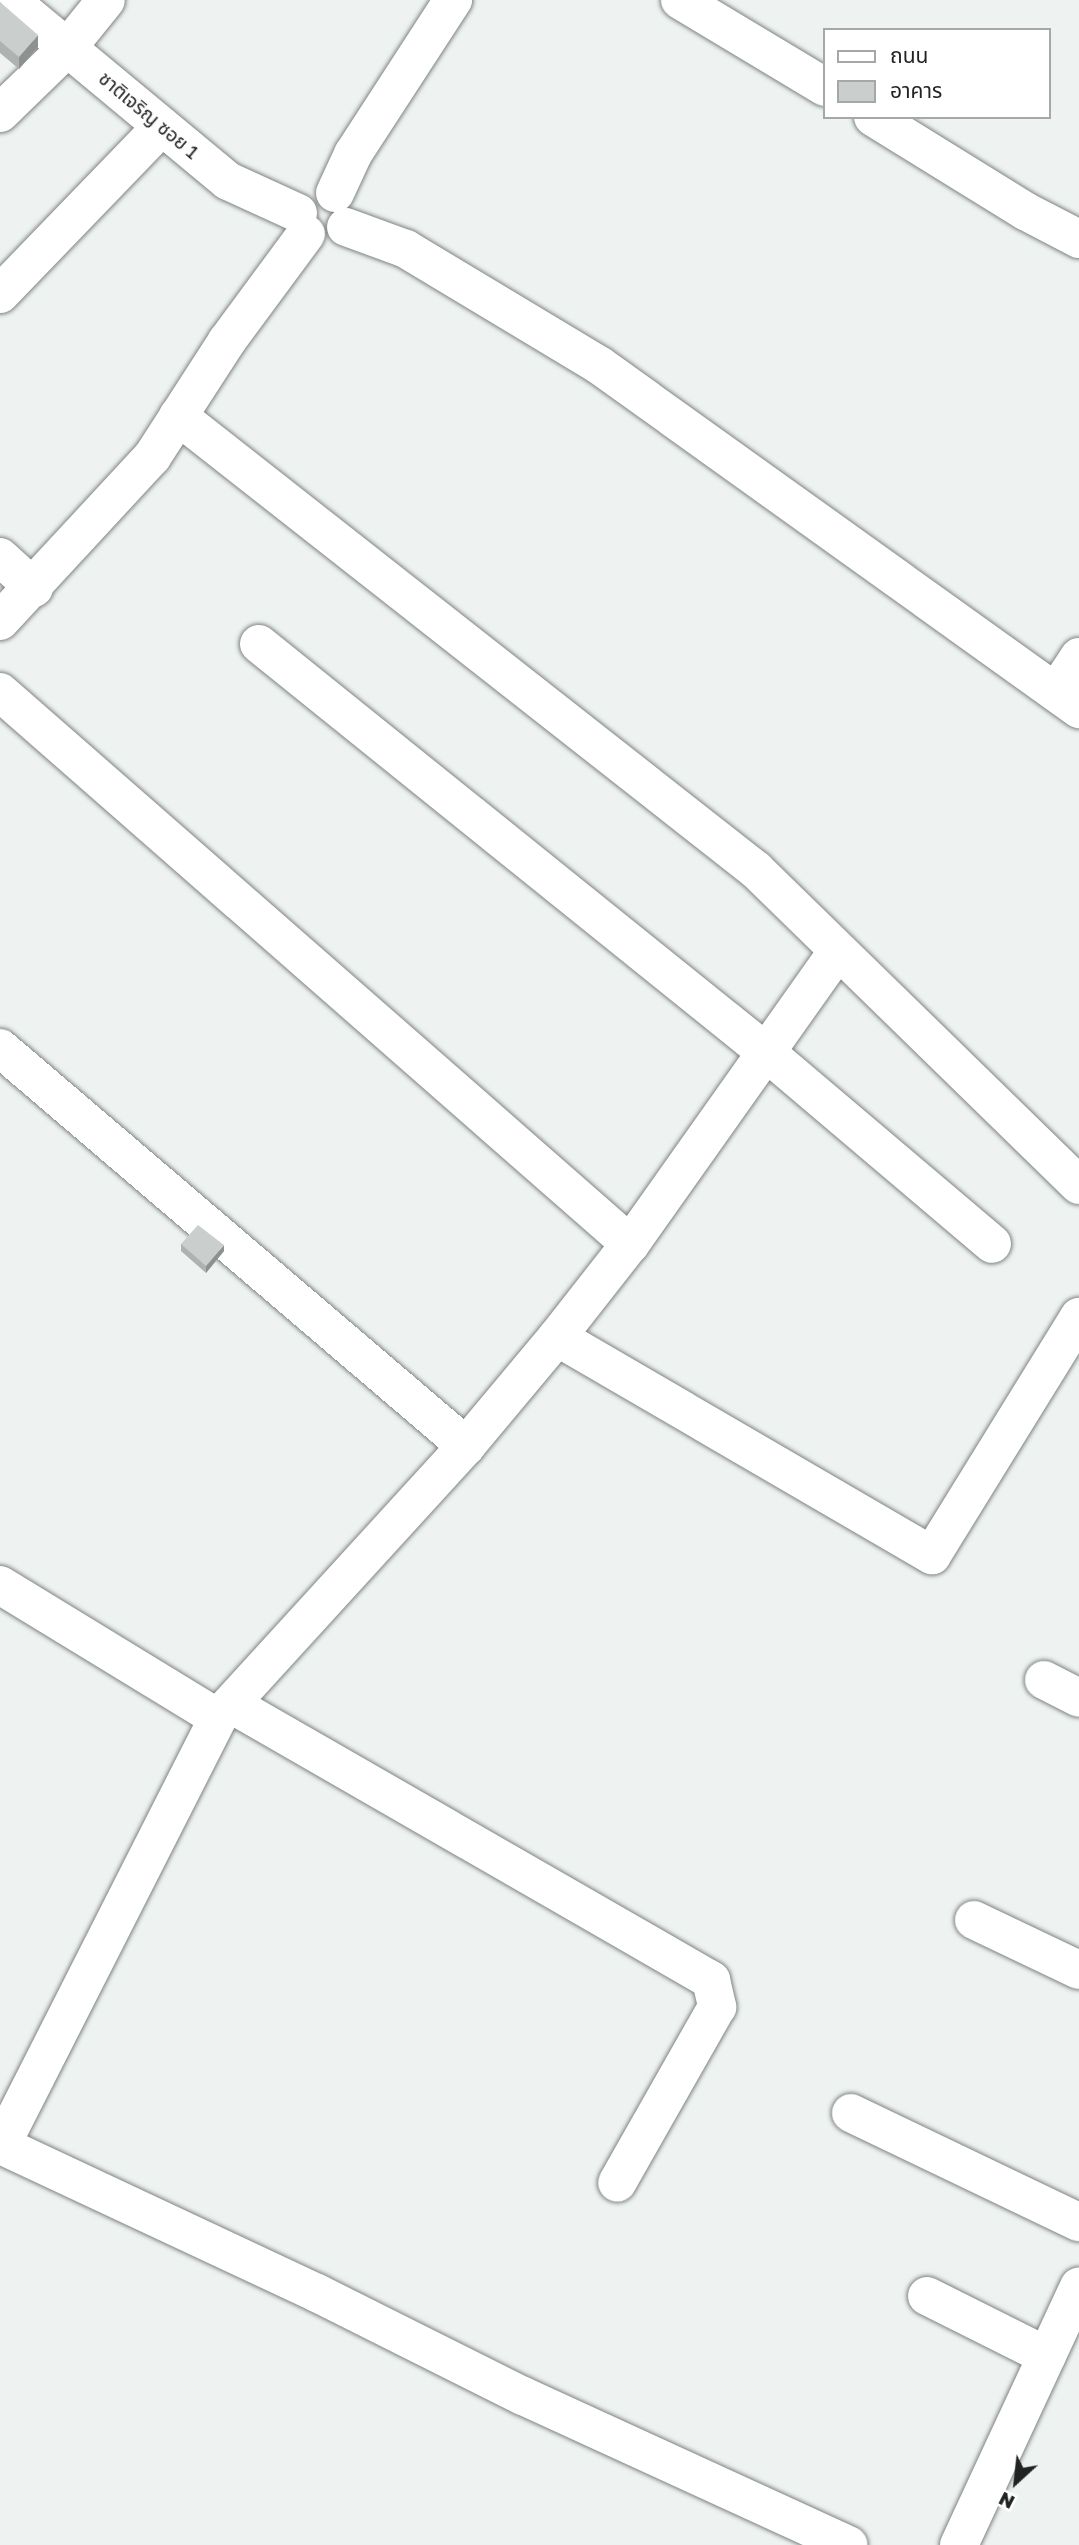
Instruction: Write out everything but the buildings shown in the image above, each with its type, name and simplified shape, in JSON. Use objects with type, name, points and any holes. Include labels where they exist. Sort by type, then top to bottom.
[{"type":"street","name":"ชาติเจริญ ซอย 1","points":[[10,0],[228,181],[302,223]]},
{"type":"street","points":[[0,113],[68,47],[106,0]]},
{"type":"street","points":[[341,210],[354,154],[453,0]]},
{"type":"street","points":[[680,0],[824,87]]},
{"type":"street","points":[[876,119],[1025,211],[1079,239]]},
{"type":"street","points":[[0,294],[162,126]]},
{"type":"street","points":[[0,621],[131,484],[152,457],[302,223],[302,199],[314,190],[341,210],[599,365],[1068,701],[1079,657]]},
{"type":"street","points":[[178,416],[757,870],[1079,1185]]},
{"type":"street","points":[[0,557],[34,588]]},
{"type":"street","points":[[259,644],[767,1053],[992,1244]]},
{"type":"street","points":[[0,692],[630,1244]]},
{"type":"street","points":[[838,952],[630,1244],[557,1337],[466,1446],[225,1711],[1,2145],[317,2293],[523,2396],[848,2545]]},
{"type":"street","points":[[0,1048],[466,1446]]},
{"type":"street","points":[[557,1337],[932,1555],[1079,1317]]},
{"type":"street","points":[[0,1585],[710,1980],[717,2007],[617,2183]]},
{"type":"street","points":[[1044,1680],[1079,1698]]},
{"type":"street","points":[[974,1920],[1079,1970]]},
{"type":"street","points":[[851,2113],[1079,2222]]},
{"type":"street","points":[[959,2545],[1079,2286]]},
{"type":"street","points":[[927,2296],[1047,2356]]}]
